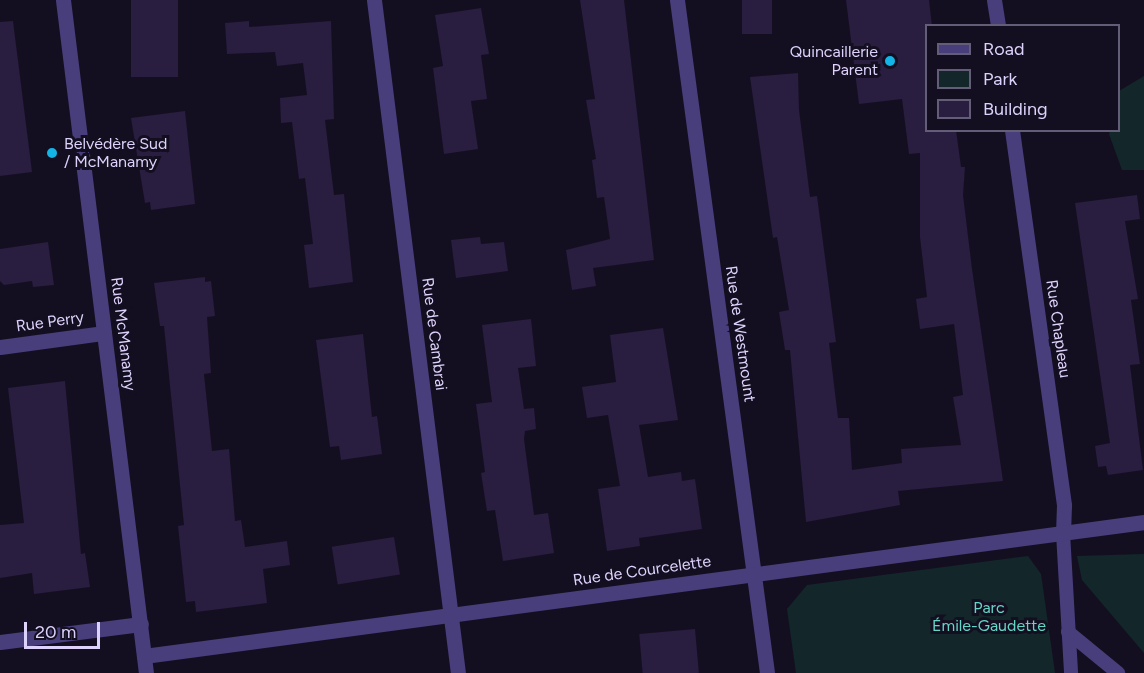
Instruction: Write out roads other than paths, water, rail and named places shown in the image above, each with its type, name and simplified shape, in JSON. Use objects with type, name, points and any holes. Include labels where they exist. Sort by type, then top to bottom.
[{"type":"street","name":"Rue McManamy","points":[[63,0],[146,673]]},
{"type":"street","name":"Rue de Cambrai","points":[[374,0],[458,673]]},
{"type":"street","name":"Rue de Westmount","points":[[677,0],[767,673]]},
{"type":"street","points":[[994,0],[998,24]]},
{"type":"street","name":"Rue Chapleau","points":[[1012,132],[1064,505],[1063,533]]},
{"type":"street","name":"Rue Perry","points":[[0,347],[104,333]]},
{"type":"street","name":"Rue de Courcelette","points":[[144,656],[1144,522]]},
{"type":"street","points":[[0,642],[141,624]]},
{"type":"lane","points":[[1063,533],[1071,673]]},
{"type":"lane","points":[[1068,632],[1118,673]]},
{"type":"place","name":"Quincaillerie Parent","points":[[890,61]]},
{"type":"place","name":"Belvédère Sud / McManamy","points":[[52,153]]},
{"type":"park label","name":"Parc Émile-Gaudette","points":[[989,617]]}]
